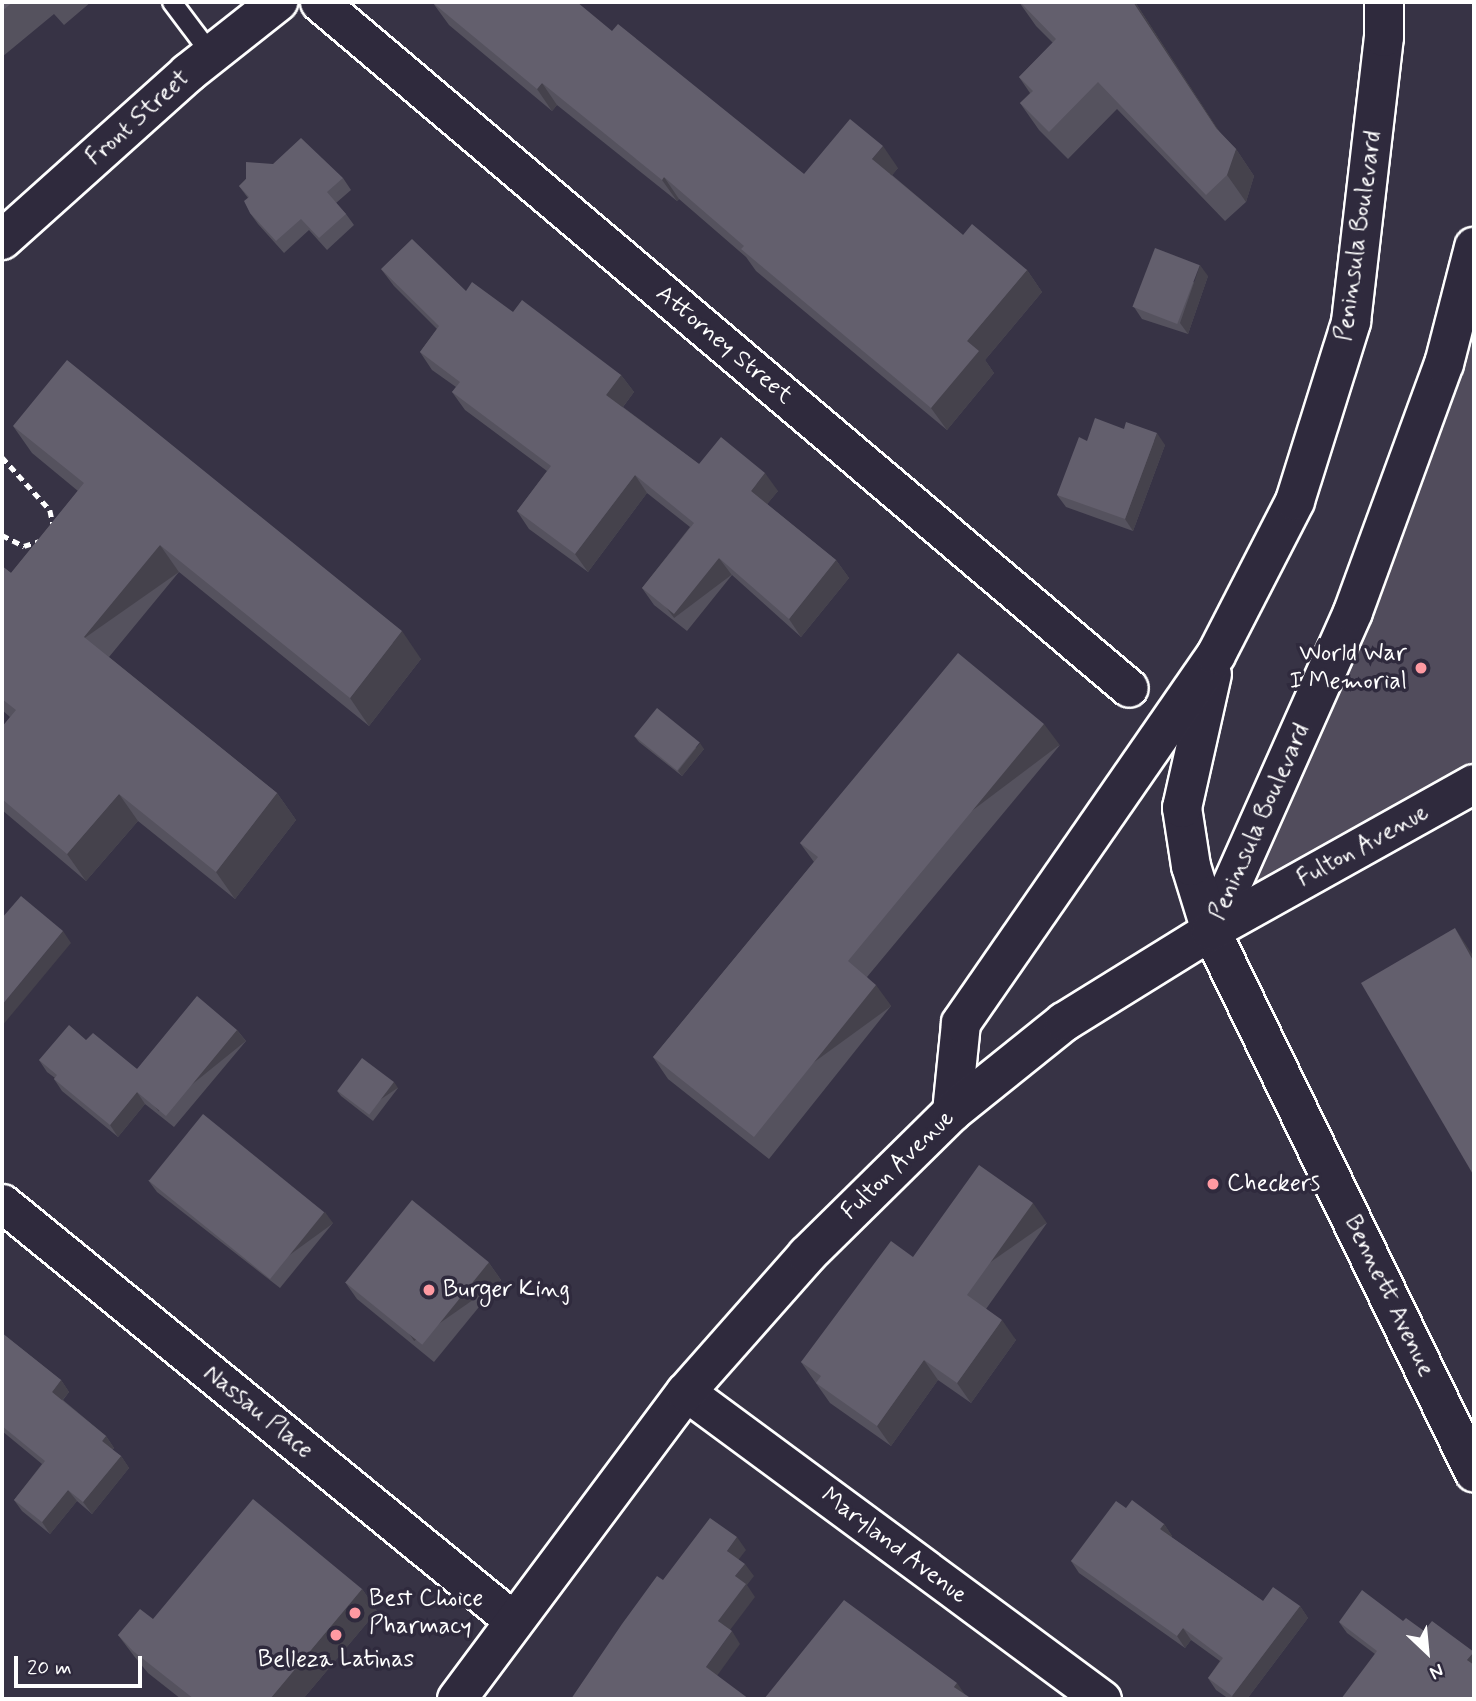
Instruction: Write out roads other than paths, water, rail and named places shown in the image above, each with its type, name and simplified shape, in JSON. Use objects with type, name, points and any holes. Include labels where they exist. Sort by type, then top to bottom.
[{"type":"main road","name":"Front Street","points":[[2,240],[211,54],[278,2]]},
{"type":"main road","name":"Peninsula Boulevard","points":[[952,1112],[961,1023],[1216,654],[1295,501],[1351,322],[1384,37],[1384,2]]},
{"type":"main road","points":[[2,216],[49,197]]},
{"type":"main road","name":"Peninsula Boulevard","points":[[1212,931],[1353,612],[1444,364],[1474,247]]},
{"type":"main road","name":"Peninsula Boulevard","points":[[1212,931],[1191,866],[1182,808],[1216,654]]},
{"type":"main road","name":"Fulton Avenue","points":[[457,1699],[686,1392],[807,1255],[952,1112],[1064,1022],[1212,931],[1474,784]]},
{"type":"main road","name":"Bennett Avenue","points":[[1212,931],[1474,1472]]},
{"type":"street","name":"Attorney Street","points":[[319,2],[1129,688]]},
{"type":"street","name":"Nassau Place","points":[[2,1203],[514,1622]]},
{"type":"street","name":"Maryland Avenue","points":[[686,1392],[1102,1699]]},
{"type":"lane","points":[[172,2],[211,54]]},
{"type":"place","name":"World War I Memorial","points":[[1421,668]]},
{"type":"place","name":"Checkers","points":[[1213,1184]]},
{"type":"place","name":"Burger King","points":[[429,1290]]},
{"type":"place","name":"Best Choice Pharmacy","points":[[355,1613]]},
{"type":"place","name":"Belleza Latinas","points":[[336,1635]]}]
